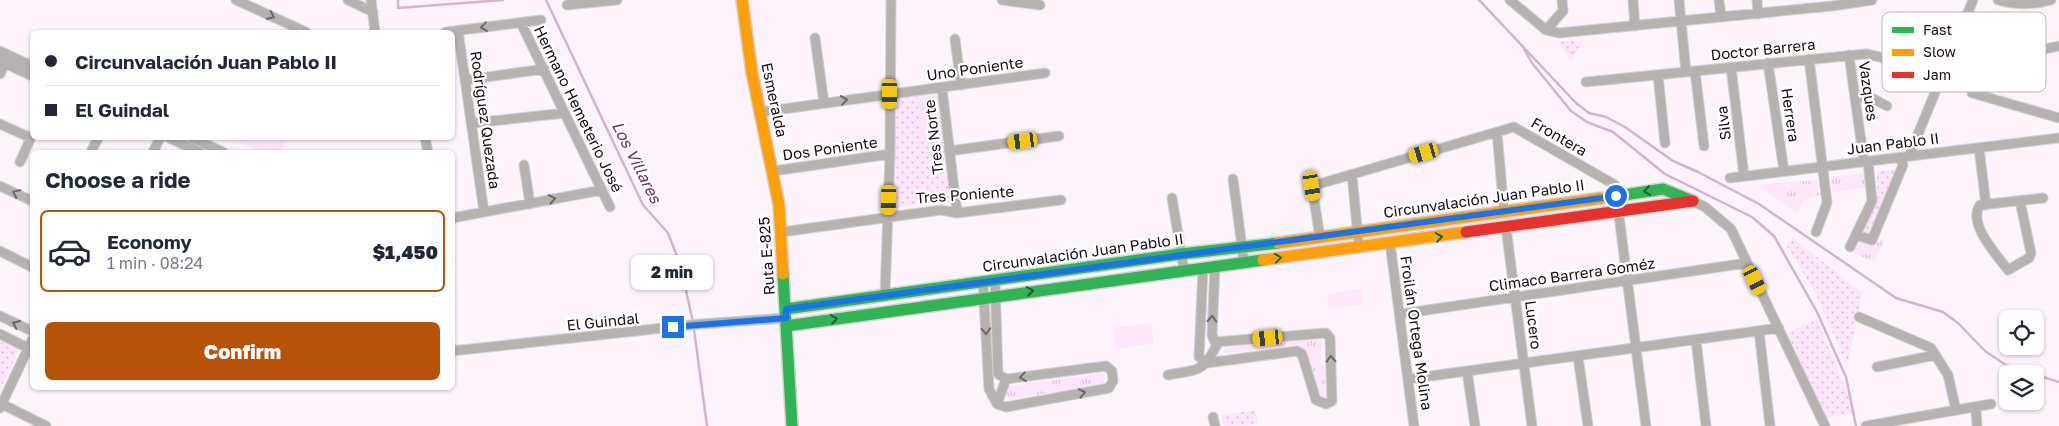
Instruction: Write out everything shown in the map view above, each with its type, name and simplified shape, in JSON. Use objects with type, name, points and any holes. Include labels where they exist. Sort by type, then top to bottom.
[{"type":"street","points":[[236,0],[302,30]]},
{"type":"street","points":[[348,0],[372,12]]},
{"type":"street","points":[[371,0],[375,30]]},
{"type":"street","points":[[567,5],[617,0]]},
{"type":"street","name":"Esmeralda","points":[[742,0],[752,73],[774,171],[779,205]]},
{"type":"street","points":[[885,295],[890,154],[890,0]]},
{"type":"street","points":[[1002,0],[1040,5]]},
{"type":"street","points":[[1510,0],[1546,30],[1559,33],[1796,10],[1832,3],[1872,0]]},
{"type":"street","points":[[1546,30],[1563,10],[1562,0]]},
{"type":"street","points":[[1633,0],[1635,26]]},
{"type":"street","points":[[1679,0],[1681,21],[1704,146]]},
{"type":"street","points":[[1719,0],[1721,17]]},
{"type":"street","points":[[1757,0],[1758,14]]},
{"type":"street","points":[[1794,0],[1796,10]]},
{"type":"street","points":[[1968,12],[1973,0]]},
{"type":"street","points":[[1998,0],[2010,4],[2051,0]]},
{"type":"street","points":[[455,31],[541,20]]},
{"type":"street","name":"Hermano Hemeterio José","points":[[521,23],[610,207]]},
{"type":"street","name":"Rodríguez Quezada","points":[[458,31],[484,212]]},
{"type":"street","points":[[815,38],[824,103]]},
{"type":"street","points":[[955,39],[961,85]]},
{"type":"street","points":[[2046,50],[2059,46]]},
{"type":"street","points":[[0,51],[5,60],[30,75]]},
{"type":"street","name":"Doctor Barrera","points":[[1586,82],[1849,55],[1866,54],[1882,58]]},
{"type":"street","name":"Vazques","points":[[1849,55],[1872,200],[1850,247]]},
{"type":"street","points":[[1809,59],[1827,203],[1816,232]]},
{"type":"street","points":[[5,60],[30,66]]},
{"type":"street","points":[[0,74],[5,60]]},
{"type":"street","name":"Herrera","points":[[1768,63],[1784,171]]},
{"type":"street","name":"Silva","points":[[1731,67],[1744,176]]},
{"type":"street","points":[[466,80],[544,69]]},
{"type":"street","name":"Uno Poniente","points":[[761,112],[1045,73]]},
{"type":"street","points":[[1658,75],[1665,143]]},
{"type":"street","name":"Tres Norte","points":[[942,88],[957,213]]},
{"type":"street","points":[[1856,235],[1872,240],[1905,156],[1935,92]]},
{"type":"street","points":[[1972,93],[2059,118]]},
{"type":"street","points":[[1855,98],[1870,97],[1887,106]]},
{"type":"street","points":[[472,123],[565,113]]},
{"type":"street","points":[[0,124],[30,136]]},
{"type":"street","name":"Frontera","points":[[1320,238],[1312,186],[1514,127],[1615,185],[1618,205]]},
{"type":"street","points":[[1497,132],[1504,212]]},
{"type":"street","points":[[949,151],[1059,136]]},
{"type":"street","name":"Juan Pablo II","points":[[1730,178],[2059,138]]},
{"type":"street","points":[[20,162],[31,140]]},
{"type":"street","points":[[173,140],[196,150]]},
{"type":"street","points":[[195,140],[206,149]]},
{"type":"street","points":[[1979,148],[1986,205]]},
{"type":"street","name":"Dos Poniente","points":[[774,171],[890,154]]},
{"type":"street","points":[[524,165],[530,204]]},
{"type":"street","points":[[1352,175],[1360,248]]},
{"type":"street","points":[[1233,179],[1244,262]]},
{"type":"street","points":[[0,186],[30,200]]},
{"type":"street","name":"Circunvalación Juan Pablo II","points":[[786,317],[990,297],[1506,228],[1618,205],[1663,189],[1693,201]]},
{"type":"street","points":[[455,217],[602,190]]},
{"type":"street","points":[[1172,198],[1184,270]]},
{"type":"street","points":[[2020,201],[2031,253],[2029,258],[2008,270],[1980,231],[1977,209],[1980,205],[2043,198]]},
{"type":"street","name":"Tres Poniente","points":[[782,232],[888,216],[941,210],[957,213],[1062,200]]},
{"type":"street","points":[[1693,201],[1705,207],[1731,229],[1824,426]]},
{"type":"street","name":"Circunvalación Juan Pablo II","points":[[786,317],[885,295],[1504,212],[1693,201]]},
{"type":"street","name":"Ruta E-825","points":[[779,205],[792,425]]},
{"type":"street","points":[[1618,205],[1646,426]]},
{"type":"street","name":"Lucero","points":[[1506,228],[1532,426]]},
{"type":"street","name":"Froilán Ortega Molina","points":[[1390,243],[1414,426]]},
{"type":"street","points":[[0,251],[30,265]]},
{"type":"street","name":"Climaco Barrera Goméz","points":[[1400,314],[1747,263]]},
{"type":"street","points":[[1203,268],[1199,357],[1202,361],[1208,363],[1297,351],[1302,354],[1316,400],[1326,404],[1332,401],[1330,338],[1328,335],[1318,333],[1215,342],[1212,335],[1215,266]]},
{"type":"street","points":[[989,282],[998,374],[1006,379],[1106,366],[1112,371],[1113,381],[1109,388],[1006,407],[996,404],[989,389],[990,297]]},
{"type":"street","points":[[0,316],[30,330]]},
{"type":"street","name":"El Guindal","points":[[455,351],[689,325],[786,317]]},
{"type":"street","points":[[1859,317],[1931,348],[1948,375],[1956,410]]},
{"type":"street","points":[[1409,379],[1778,328]]},
{"type":"street","points":[[1759,331],[1770,426]]},
{"type":"street","points":[[0,334],[30,346]]},
{"type":"street","points":[[1696,340],[1706,426]]},
{"type":"street","points":[[1168,375],[1201,369],[1208,363],[1218,343]]},
{"type":"street","points":[[30,348],[1,405],[46,426]]},
{"type":"street","points":[[1877,367],[1936,355]]},
{"type":"street","points":[[1578,357],[1588,426]]},
{"type":"street","points":[[1467,370],[1475,426]]},
{"type":"street","points":[[996,404],[1006,379]]},
{"type":"street","points":[[1866,426],[1991,404]]},
{"type":"street","points":[[1976,407],[1977,426]]},
{"type":"green space","points":[[1583,39],[1572,62],[1558,42]]},
{"type":"green space","points":[[941,90],[953,201],[894,208],[896,96]]},
{"type":"green space","points":[[938,94],[942,136],[922,138],[917,97]]},
{"type":"green space","points":[[234,140],[286,140],[281,150],[257,150]]},
{"type":"green space","points":[[1898,169],[1871,236],[1862,232],[1877,199],[1877,171]]},
{"type":"green space","points":[[1865,173],[1867,187],[1832,193],[1831,178]]},
{"type":"green space","points":[[1817,180],[1819,195],[1804,200],[1797,213],[1757,185]]},
{"type":"green space","points":[[1793,238],[1862,293],[1847,366],[1814,290],[1786,245]]},
{"type":"green space","points":[[1859,239],[1871,245],[1885,239],[1874,262],[1853,252]]},
{"type":"green space","points":[[1361,289],[1363,304],[1329,309],[1327,294]]},
{"type":"green space","points":[[1817,319],[1855,413],[1825,418],[1787,333]]},
{"type":"green space","points":[[1151,323],[1154,343],[1115,349],[1112,328]]},
{"type":"green space","points":[[1322,338],[1320,361],[1326,369],[1328,398],[1326,400],[1321,398],[1306,352],[1291,346],[1224,353],[1225,348]]},
{"type":"green space","points":[[0,341],[19,350],[0,390]]},
{"type":"green space","points":[[1105,373],[1104,383],[1009,400],[1004,387]]},
{"type":"green space","points":[[1255,410],[1258,423],[1246,426],[1224,426],[1222,415]]},
{"type":"waterway","name":"Los Villares","points":[[398,0],[398,8],[503,0]]},
{"type":"waterway","name":"Los Villares","points":[[546,0],[643,205],[668,233],[680,264],[693,322],[707,426]]},
{"type":"waterway","points":[[1479,0],[1576,103],[1589,113],[1606,117],[1625,127],[1673,161],[1759,204],[1896,298],[1943,312],[1958,323],[1985,351],[2006,365],[2059,382]]},
{"type":"waterway","points":[[1524,49],[1532,63],[1571,111],[1587,122],[1613,132],[1665,174],[1752,217],[1774,236],[1817,312],[1846,377],[1856,426]]},
{"type":"traffic: fast","points":[[1624,195],[1663,189],[1693,201]]},
{"type":"traffic: fast","points":[[786,309],[1181,254],[1278,243]]},
{"type":"traffic: fast","points":[[786,326],[1263,260]]},
{"type":"traffic: fast","points":[[783,274],[792,426]]},
{"type":"traffic: slow","points":[[742,0],[752,73],[779,205],[783,274]]},
{"type":"traffic: slow","points":[[1278,243],[1624,195]]},
{"type":"traffic: slow","points":[[1263,260],[1466,232]]},
{"type":"traffic: jam","points":[[1466,232],[1693,201]]},
{"type":"route","points":[[673,327],[786,318],[786,309],[1181,254],[1320,238],[1616,196]]}]
